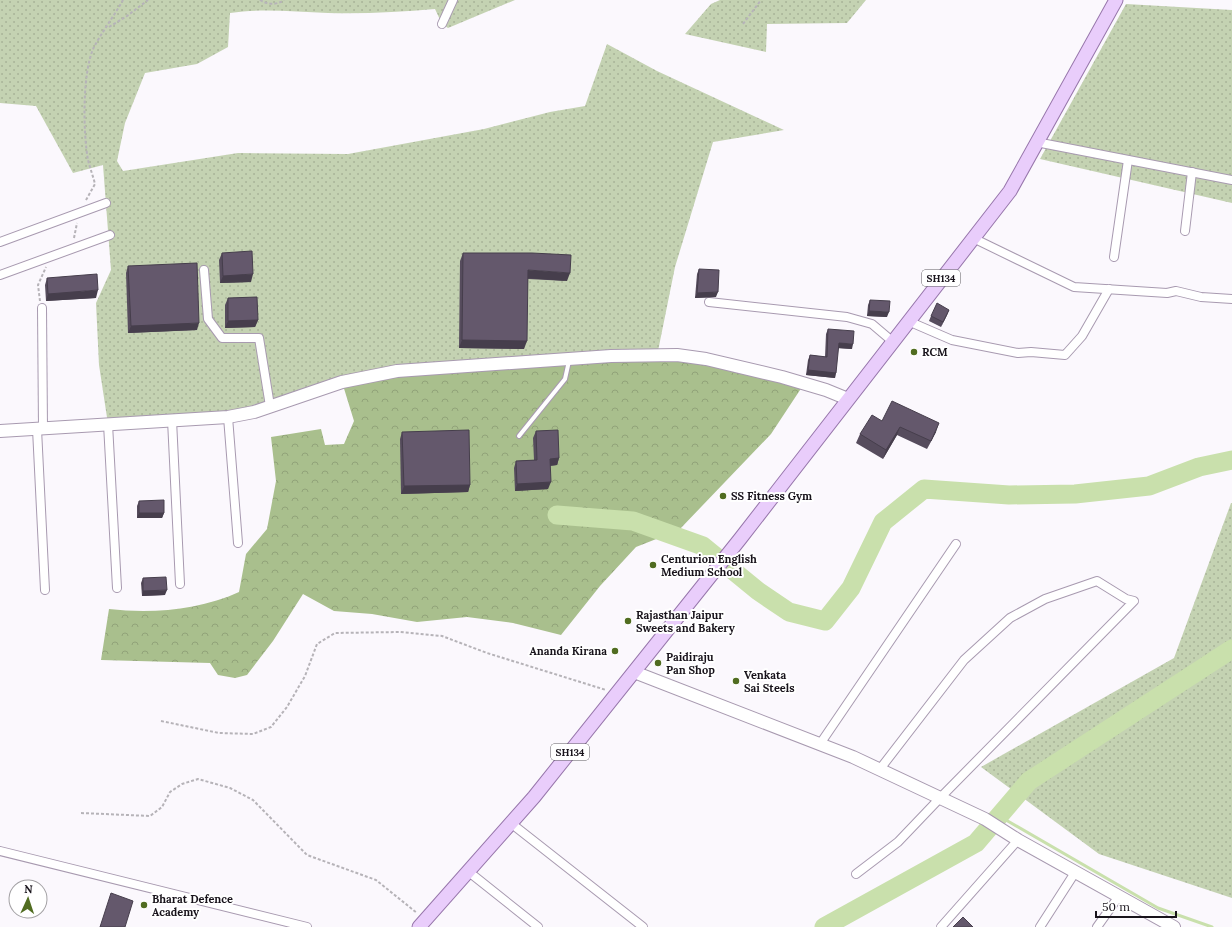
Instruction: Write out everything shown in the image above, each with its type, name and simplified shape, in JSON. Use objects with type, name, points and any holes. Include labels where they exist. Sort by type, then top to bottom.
[{"type":"main road","name":"SH134","points":[[422,924],[512,824],[634,672],[740,539],[892,341],[1010,191],[1116,0]]},
{"type":"street","points":[[442,24],[453,0]]},
{"type":"street","points":[[1036,142],[1232,180]]},
{"type":"street","points":[[1114,257],[1128,160]]},
{"type":"street","points":[[1184,231],[1192,172]]},
{"type":"street","points":[[0,242],[106,203]]},
{"type":"street","points":[[0,275],[110,235]]},
{"type":"street","points":[[973,238],[1074,287],[1167,293],[1176,291],[1201,297],[1232,299]]},
{"type":"street","points":[[204,270],[208,319],[222,338],[259,338],[270,406]]},
{"type":"street","points":[[908,321],[952,340],[1018,353],[1031,352],[1065,354],[1082,336],[1109,289]]},
{"type":"street","points":[[709,302],[847,317],[872,324],[892,341]]},
{"type":"street","points":[[42,308],[40,429],[45,590]]},
{"type":"street","points":[[0,431],[228,417],[254,412],[342,382],[397,370],[570,359],[677,355],[706,359],[782,377],[826,390],[848,399]]},
{"type":"street","points":[[228,417],[238,543]]},
{"type":"street","points":[[172,420],[180,584]]},
{"type":"street","points":[[108,424],[117,588]]},
{"type":"street","points":[[820,744],[956,544]]},
{"type":"street","points":[[856,874],[898,842],[1134,601],[1126,599],[1097,581],[1045,599],[1010,618],[964,660],[880,769]]},
{"type":"street","points":[[634,672],[820,744],[880,769],[985,818],[1018,840],[1174,927]]},
{"type":"street","points":[[512,824],[643,927]]},
{"type":"street","points":[[941,927],[1018,840]]},
{"type":"street","points":[[0,851],[307,927]]},
{"type":"street","points":[[1040,927],[1076,871]]},
{"type":"street","points":[[469,872],[538,927]]},
{"type":"street","points":[[1097,927],[1119,896]]},
{"type":"lane","points":[[520,436],[565,379],[570,359]]},
{"type":"path","points":[[74,248],[74,231],[80,212],[95,184],[88,160],[85,103],[86,82],[94,48],[123,0]]},
{"type":"path","points":[[108,27],[127,16],[148,0]]},
{"type":"path","points":[[260,0],[267,4],[280,3],[284,0]]},
{"type":"path","points":[[743,24],[761,0]]},
{"type":"path","points":[[42,308],[38,294],[38,285],[52,256]]},
{"type":"path","points":[[161,722],[219,733],[252,734],[271,727],[288,707],[305,676],[317,644],[336,633],[400,632],[442,636],[487,653],[617,693]]},
{"type":"path","points":[[81,813],[150,816],[162,808],[170,792],[182,784],[198,779],[230,788],[253,800],[307,855],[376,880],[402,898],[422,924]]},
{"type":"green space","points":[[0,0],[515,0],[448,28],[442,24],[435,9],[368,13],[267,11],[230,13],[228,47],[197,64],[145,73],[125,123],[117,161],[123,171],[238,153],[348,154],[484,129],[550,112],[585,106],[607,44],[657,71],[784,130],[713,142],[675,267],[658,351],[397,371],[254,412],[108,424],[99,365],[96,303],[111,270],[103,165],[73,173],[36,106],[0,103]]},
{"type":"green space","points":[[720,0],[866,0],[847,23],[767,24],[766,52],[685,34],[711,4]]},
{"type":"green space","points":[[1126,4],[1232,10],[1232,203],[1040,159]]},
{"type":"green space","points":[[677,355],[802,387],[771,434],[679,530],[636,547],[600,586],[561,635],[513,623],[467,617],[417,622],[372,614],[334,611],[303,594],[273,641],[247,675],[235,678],[218,675],[210,663],[101,660],[109,609],[159,611],[192,607],[239,592],[246,554],[267,529],[276,481],[271,437],[321,429],[325,445],[344,444],[354,421],[342,382],[374,374]]},
{"type":"green space","points":[[1231,503],[1232,898],[1099,854],[981,767],[1174,658]]},
{"type":"building","points":[[252,251],[253,274],[223,276],[222,253]]},
{"type":"building","points":[[463,253],[532,253],[571,255],[570,273],[528,270],[527,341],[462,340]]},
{"type":"building","points":[[197,263],[199,323],[131,326],[128,266]]},
{"type":"building","points":[[699,269],[719,270],[718,292],[697,293]]},
{"type":"building","points":[[97,274],[98,290],[48,294],[47,278]]},
{"type":"building","points":[[257,297],[258,320],[228,321],[228,298]]},
{"type":"building","points":[[870,300],[890,301],[889,312],[869,311]]},
{"type":"building","points":[[937,303],[949,310],[943,322],[931,316]]},
{"type":"building","points":[[828,329],[854,331],[853,344],[839,343],[836,373],[808,370],[810,355],[827,357]]},
{"type":"building","points":[[892,401],[939,423],[931,441],[900,427],[886,450],[860,434],[872,415],[882,421]]},
{"type":"building","points":[[469,430],[470,485],[404,486],[402,432]]},
{"type":"building","points":[[558,430],[559,458],[550,459],[551,482],[517,484],[516,461],[537,460],[536,431]]},
{"type":"building","points":[[164,500],[164,513],[139,513],[139,501]]},
{"type":"building","points":[[166,577],[167,590],[143,591],[143,578]]},
{"type":"building","points":[[111,893],[133,901],[125,927],[100,927]]},
{"type":"building","points":[[963,917],[973,927],[953,927]]},
{"type":"waterway","points":[[557,515],[633,521],[703,546],[758,591],[789,612],[825,621],[851,588],[883,522],[924,489],[1009,495],[1075,494],[1149,486],[1199,467],[1232,460]]},
{"type":"waterway","points":[[824,927],[976,843],[1029,781],[1232,649]]},
{"type":"waterway","points":[[999,816],[1158,908],[1212,927]]},
{"type":"place","name":"RCM","points":[[914,352]]},
{"type":"place","name":"SS Fitness Gym","points":[[723,496]]},
{"type":"place","name":"Centurion English Medium School","points":[[653,565]]},
{"type":"place","name":"Rajasthan Jaipur Sweets and Bakery","points":[[628,621]]},
{"type":"place","name":"Ananda Kirana","points":[[615,651]]},
{"type":"place","name":"Paidiraju Pan Shop","points":[[658,663]]},
{"type":"place","name":"Venkata Sai Steels","points":[[736,681]]},
{"type":"place","name":"Bharat Defence Academy","points":[[144,905]]}]
